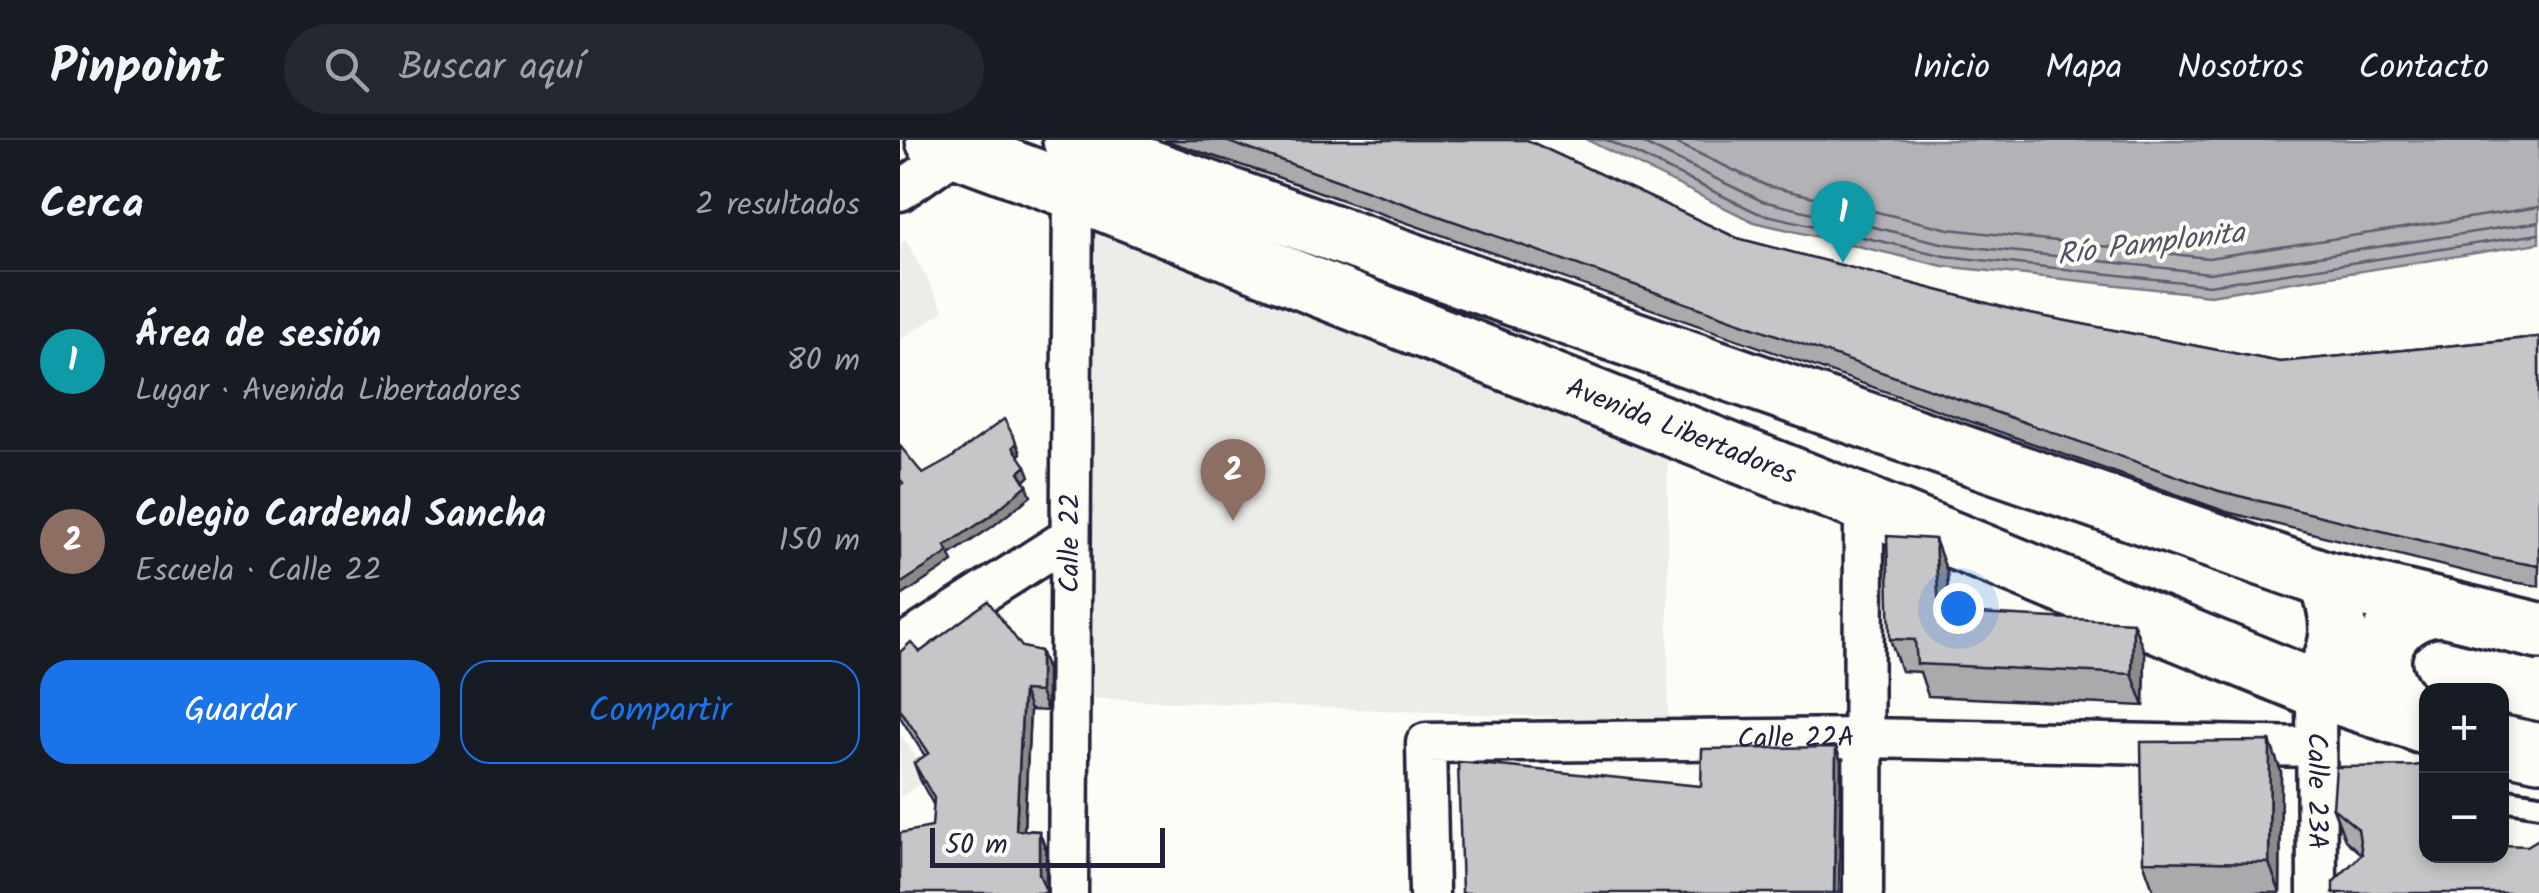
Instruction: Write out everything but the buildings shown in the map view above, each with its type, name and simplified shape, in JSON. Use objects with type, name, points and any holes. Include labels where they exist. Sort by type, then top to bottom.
[{"type":"main road","name":"Avenida Libertadores","points":[[947,145],[1072,166],[1594,326],[2327,580],[2539,631]]},
{"type":"main road","name":"Avenida Libertadores","points":[[1072,166],[1864,504],[2316,689],[2419,723]]},
{"type":"main road","points":[[2316,689],[2332,664],[2339,636],[2338,607],[2327,580]]},
{"type":"main road","points":[[2419,720],[2390,688],[2384,674],[2385,644],[2402,619],[2415,611],[2446,608]]},
{"type":"main road","points":[[2509,746],[2539,752]]},
{"type":"street","points":[[900,191],[947,145]]},
{"type":"street","name":"Calle 22","points":[[1068,893],[1072,166]]},
{"type":"street","points":[[1862,893],[1864,504]]},
{"type":"street","points":[[900,646],[1070,537]]},
{"type":"street","name":"Calle 23A","points":[[2316,689],[2318,893]]},
{"type":"street","name":"Calle 22A","points":[[1429,893],[1426,743],[1863,738],[2316,747]]},
{"type":"lane","points":[[2509,799],[2539,805]]},
{"type":"shaded area","points":[[1092,228],[1668,457],[1668,722],[1089,698]]},
{"type":"shaded area","points":[[906,240],[944,311],[900,340],[900,244]]},
{"type":"shaded area","points":[[900,734],[930,777],[900,797]]},
{"type":"water","name":"Río Pamplonita","points":[[1587,140],[2539,140],[2539,243],[2210,295],[1943,266],[1754,222]]},
{"type":"place","name":"Área de sesión","points":[[1843,263]]},
{"type":"place","name":"Colegio Cardenal Sancha","points":[[1233,521]]}]
